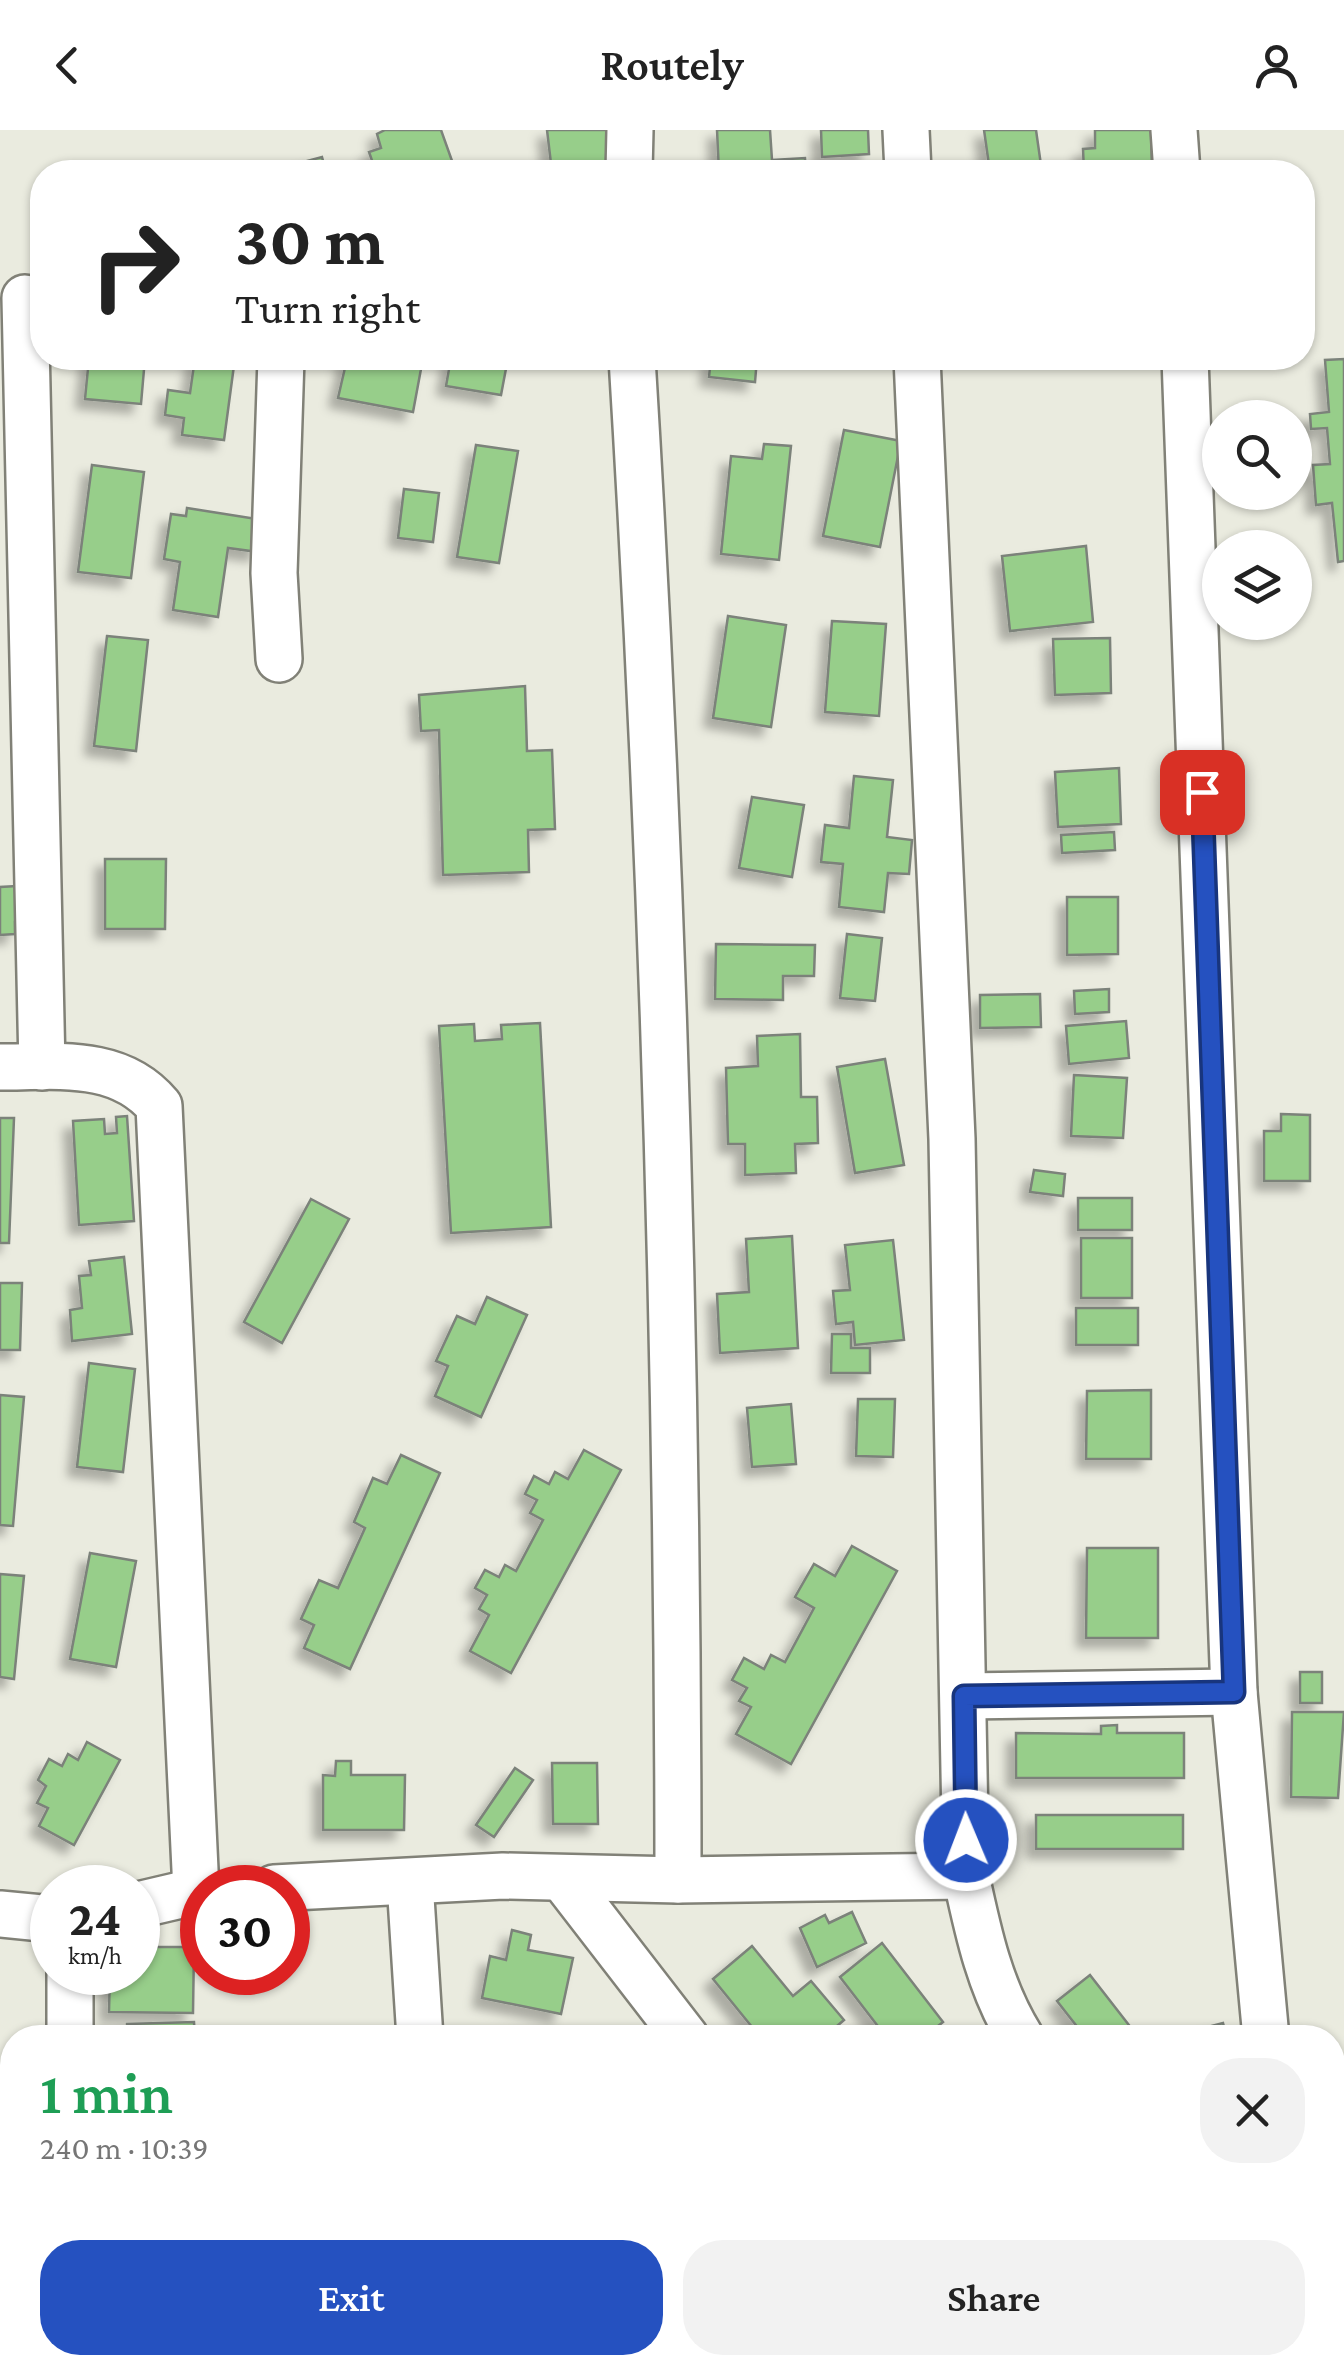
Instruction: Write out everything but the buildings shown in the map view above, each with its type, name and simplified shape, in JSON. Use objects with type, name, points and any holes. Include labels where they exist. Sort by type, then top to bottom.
[{"type":"street","points":[[629,160],[630,130]]},
{"type":"street","points":[[906,130],[907,160]]},
{"type":"street","points":[[1174,130],[1175,160]]},
{"type":"street","points":[[22,298],[21,1067],[100,1068],[134,1082],[159,1106],[198,1865]]},
{"type":"street","points":[[279,659],[274,573],[281,370]]},
{"type":"street","points":[[633,370],[652,687],[678,1476],[678,1880]]},
{"type":"street","points":[[918,370],[952,1139],[966,1876],[982,1950],[1013,2025]]},
{"type":"street","points":[[1186,370],[1234,1692],[1265,2025]]},
{"type":"street","points":[[964,1696],[1234,1692]]},
{"type":"street","points":[[310,1886],[503,1876],[678,1880],[966,1876]]},
{"type":"street","points":[[564,1880],[676,2025]]},
{"type":"street","points":[[410,1882],[419,2025]]},
{"type":"street","points":[[0,1914],[30,1917]]},
{"type":"street","points":[[70,1995],[70,2025]]},
{"type":"route","points":[[966,1840],[964,1696],[1234,1692],[1202,792]]}]
